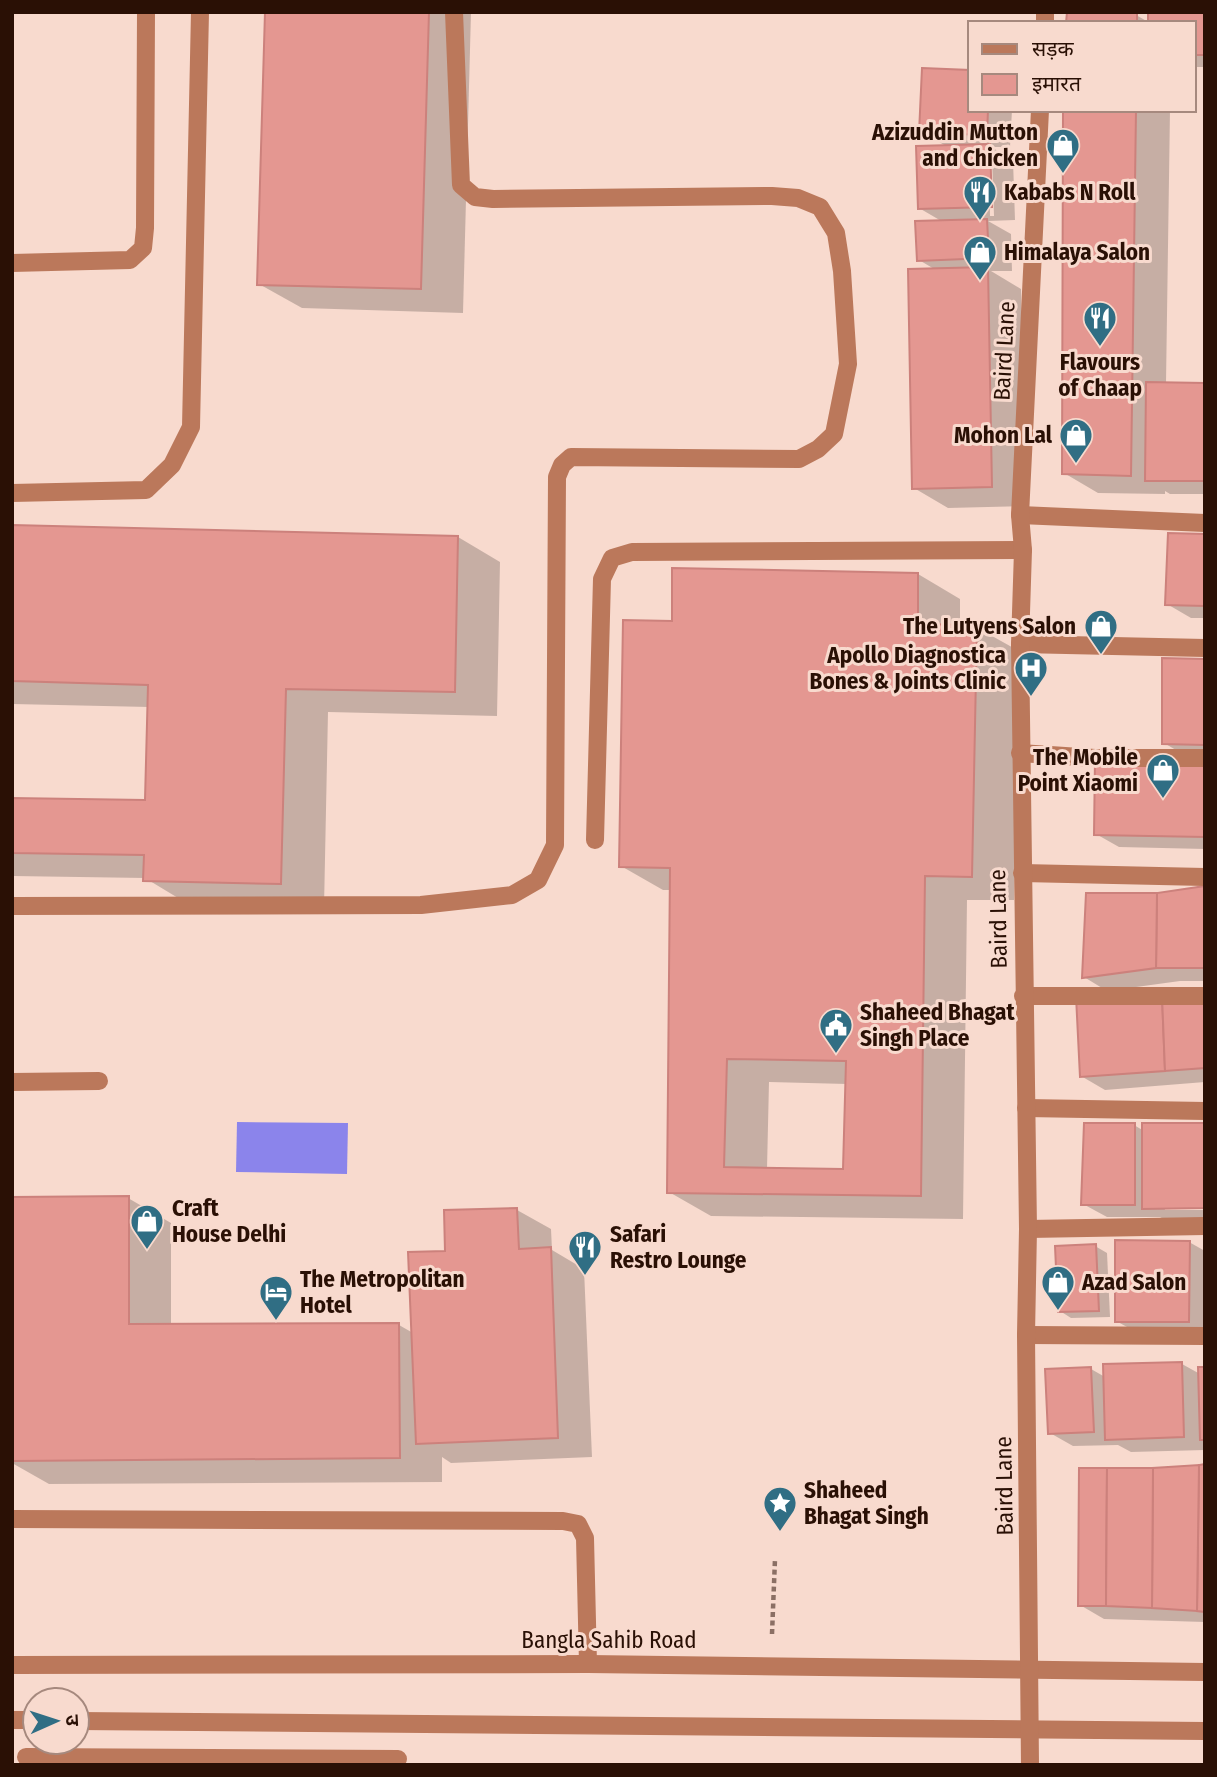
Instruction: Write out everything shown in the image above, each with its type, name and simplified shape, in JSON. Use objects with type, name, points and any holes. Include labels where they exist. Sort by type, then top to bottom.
[{"type":"street","points":[[12,263],[130,260],[143,247],[146,12]]},
{"type":"street","points":[[12,493],[146,490],[172,465],[191,427],[200,12]]},
{"type":"street","points":[[12,906],[421,905],[512,895],[538,880],[555,845],[557,477],[562,465],[571,457],[799,459],[818,449],[834,433],[848,364],[842,271],[836,233],[820,207],[798,198],[772,196],[475,197],[461,185],[454,12]]},
{"type":"street","name":"Baird Lane","points":[[1030,1765],[1026,1335],[1028,1229],[1020,753],[1023,551],[1020,515],[1040,112]]},
{"type":"street","points":[[1020,515],[1205,523]]},
{"type":"street","points":[[596,840],[602,579],[612,558],[632,552],[1023,551]]},
{"type":"street","points":[[1020,644],[1205,648]]},
{"type":"street","points":[[1020,753],[1095,758],[1205,758]]},
{"type":"street","points":[[1022,873],[1205,877]]},
{"type":"street","points":[[1023,996],[1205,996]]},
{"type":"street","points":[[12,1082],[99,1081]]},
{"type":"street","points":[[1026,1108],[1205,1111]]},
{"type":"street","points":[[1028,1229],[1205,1226]]},
{"type":"street","points":[[1026,1335],[1205,1336]]},
{"type":"street","points":[[12,1519],[564,1521],[578,1524],[585,1538],[588,1664]]},
{"type":"street","name":"Bangla Sahib Road","points":[[12,1665],[588,1664],[1205,1672]]},
{"type":"street","points":[[91,1721],[1205,1731]]},
{"type":"street","points":[[21,1760],[397,1759]]},
{"type":"path","points":[[771,1666],[775,1559]]},
{"type":"shaded area","points":[[237,1122],[348,1123],[347,1174],[236,1172]]},
{"type":"building","points":[[265,12],[429,12],[421,289],[257,285]]},
{"type":"building","points":[[1067,12],[1137,13],[1137,21],[1066,21]]},
{"type":"building","points":[[1148,12],[1205,12],[1205,55],[1196,55],[1196,21],[1148,21]]},
{"type":"building","points":[[922,68],[968,70],[968,112],[988,112],[987,135],[919,133]]},
{"type":"building","points":[[1063,112],[1136,112],[1131,476],[1062,474]]},
{"type":"building","points":[[990,144],[992,207],[918,209],[916,146]]},
{"type":"building","points":[[987,219],[989,258],[917,261],[915,221]]},
{"type":"building","points":[[988,267],[992,487],[912,489],[908,269]]},
{"type":"building","points":[[1146,382],[1205,383],[1205,481],[1145,481]]},
{"type":"building","points":[[12,525],[458,536],[455,692],[286,689],[281,884],[143,881],[144,855],[12,853],[12,798],[145,800],[148,685],[12,681]]},
{"type":"building","points":[[1168,533],[1205,534],[1205,606],[1165,605]]},
{"type":"building","points":[[672,568],[918,573],[918,624],[977,625],[972,877],[925,876],[921,1196],[667,1193],[670,868],[619,867],[623,620],[672,621]],"holes":[[[727,1059],[846,1061],[843,1169],[724,1167]]]},
{"type":"building","points":[[1162,658],[1205,659],[1205,745],[1162,744]]},
{"type":"building","points":[[1095,758],[1205,759],[1205,837],[1094,835]]},
{"type":"building","points":[[1205,886],[1205,968],[1156,968],[1157,893]]},
{"type":"building","points":[[1086,893],[1157,893],[1156,968],[1082,978]]},
{"type":"building","points":[[1076,996],[1162,996],[1165,1071],[1080,1077]]},
{"type":"building","points":[[1162,996],[1205,996],[1205,1068],[1165,1071]]},
{"type":"building","points":[[1084,1123],[1135,1123],[1135,1205],[1081,1205]]},
{"type":"building","points":[[1142,1123],[1205,1123],[1205,1208],[1142,1209]]},
{"type":"building","points":[[129,1196],[129,1324],[399,1323],[400,1458],[12,1461],[12,1197]]},
{"type":"building","points":[[517,1208],[519,1249],[551,1247],[558,1438],[416,1444],[408,1252],[445,1251],[444,1210]]},
{"type":"building","points":[[1115,1240],[1190,1241],[1189,1322],[1115,1322]]},
{"type":"building","points":[[1096,1244],[1099,1311],[1058,1312],[1055,1246]]},
{"type":"building","points":[[1182,1362],[1184,1437],[1105,1440],[1103,1364]]},
{"type":"building","points":[[1091,1367],[1094,1432],[1048,1434],[1045,1369]]},
{"type":"building","points":[[1198,1367],[1205,1367],[1205,1440],[1200,1440]]},
{"type":"building","points":[[1205,1464],[1205,1612],[1197,1611],[1199,1465]]},
{"type":"building","points":[[1199,1465],[1197,1611],[1152,1608],[1153,1468]]},
{"type":"building","points":[[1079,1468],[1107,1468],[1106,1606],[1078,1606]]},
{"type":"building","points":[[1107,1468],[1153,1468],[1152,1608],[1106,1606]]},
{"type":"place","name":"Azizuddin Mutton and Chicken","points":[[1063,175]]},
{"type":"place","name":"Kababs N Roll","points":[[980,222]]},
{"type":"place","name":"Himalaya Salon","points":[[980,282]]},
{"type":"place","name":"Flavours of Chaap","points":[[1100,348]]},
{"type":"place","name":"Mohon Lal","points":[[1076,465]]},
{"type":"place","name":"The Lutyens Salon","points":[[1101,656]]},
{"type":"place","name":"Apollo Diagnostica Bones & Joints Clinic","points":[[1031,698]]},
{"type":"place","name":"The Mobile Point Xiaomi","points":[[1163,800]]},
{"type":"place","name":"Shaheed Bhagat Singh Place","points":[[836,1055]]},
{"type":"place","name":"Craft House Delhi","points":[[147,1251]]},
{"type":"place","name":"Safari Restro Lounge","points":[[585,1277]]},
{"type":"place","name":"Azad Salon","points":[[1058,1312]]},
{"type":"place","name":"The Metropolitan Hotel","points":[[276,1322]]},
{"type":"place","name":"Shaheed Bhagat Singh","points":[[780,1533]]}]
